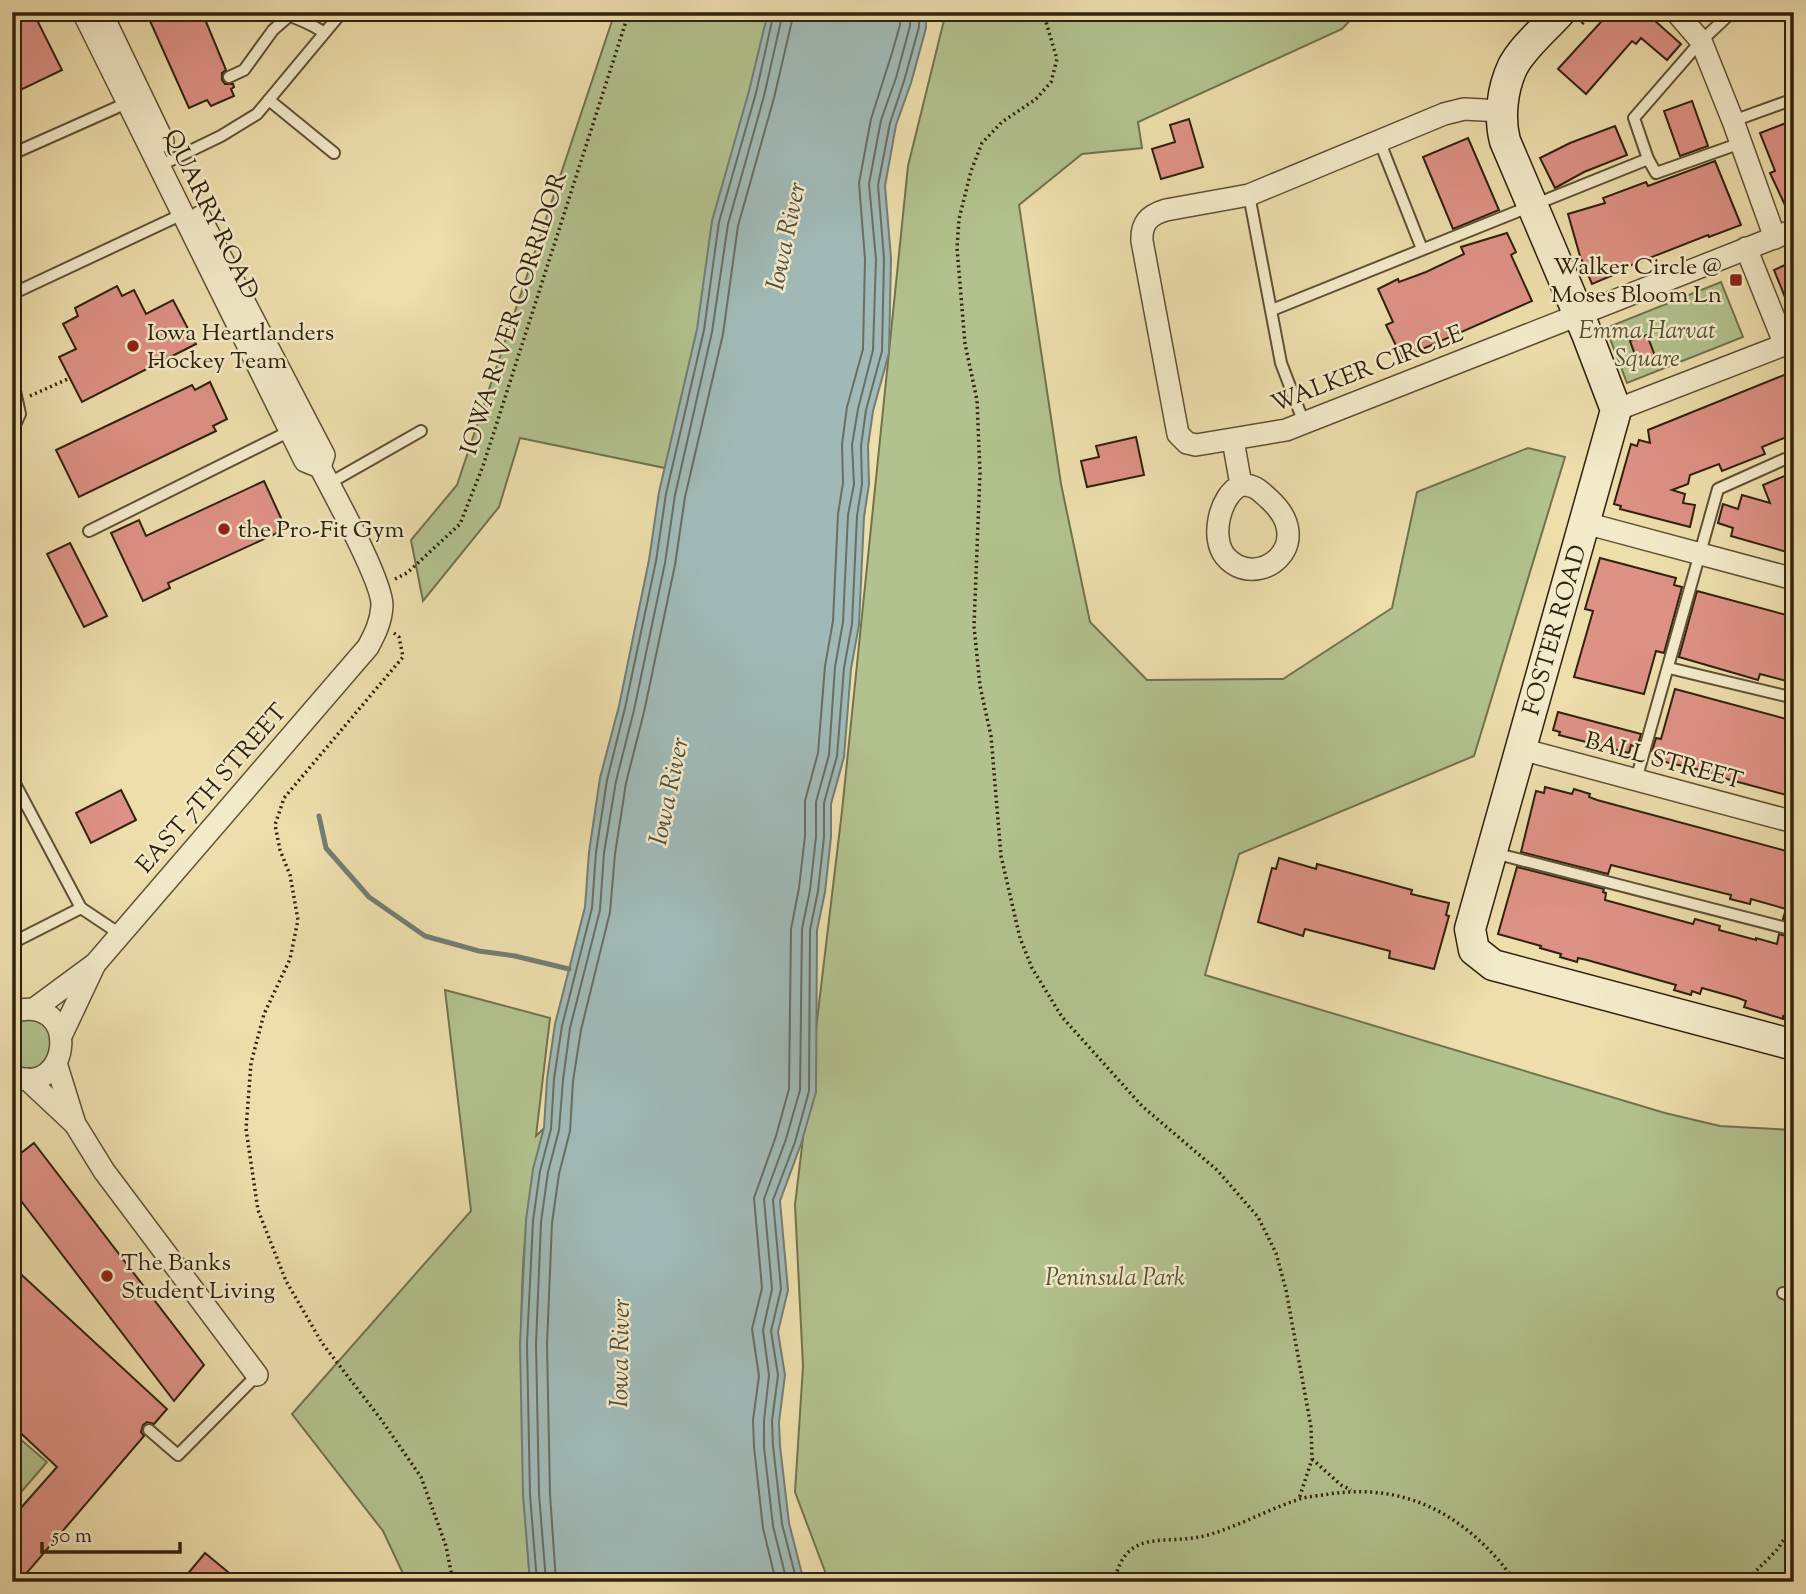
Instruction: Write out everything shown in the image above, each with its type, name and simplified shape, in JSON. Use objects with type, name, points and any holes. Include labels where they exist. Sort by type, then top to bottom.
[{"type":"street","name":"QUARRY ROAD","points":[[83,12],[134,99],[189,211],[289,431],[305,461],[324,475]]},
{"type":"street","name":"QUARRY ROAD","points":[[101,12],[134,99]]},
{"type":"street","points":[[1560,12],[1513,67],[1501,111],[1505,141],[1616,410],[1789,343],[1746,248]]},
{"type":"street","points":[[1676,12],[1701,41],[1741,143],[1784,234]]},
{"type":"street","name":"WALKER CIRCLE","points":[[1501,111],[1464,109],[1444,114],[1249,195],[1166,210],[1146,220],[1141,229],[1142,242],[1178,433],[1187,443],[1196,445],[1286,430],[1784,234]]},
{"type":"street","name":"QUARRY ROAD","points":[[189,211],[324,456],[324,475],[374,576],[382,604],[379,628],[368,647]]},
{"type":"street","name":"FOSTER ROAD","points":[[1616,410],[1470,929],[1474,950],[1493,965],[1794,1045]]},
{"type":"street","points":[[1233,440],[1241,485]]},
{"type":"street","points":[[1585,523],[1794,579]]},
{"type":"street","name":"EAST 7TH STREET","points":[[56,1063],[61,1053],[61,1036],[95,964],[368,647]]},
{"type":"street","name":"BALL STREET","points":[[1521,749],[1794,821]]},
{"type":"street","name":"EAST 7TH STREET","points":[[20,1008],[95,964]]},
{"type":"street","points":[[20,1008],[44,1013],[53,1020],[61,1036]]},
{"type":"street","points":[[17,1078],[40,1077],[56,1063],[75,1124],[104,1171],[257,1375]]},
{"type":"street","points":[[17,1078],[75,1124]]},
{"type":"lane","points":[[165,163],[221,136],[257,114],[342,12]]},
{"type":"lane","points":[[1732,12],[1701,41],[1634,118],[1648,159],[1656,173],[1741,143]]},
{"type":"lane","points":[[229,77],[244,70],[286,14],[316,26],[324,33]]},
{"type":"lane","points":[[12,154],[134,99]]},
{"type":"lane","points":[[1733,121],[1794,99]]},
{"type":"lane","points":[[269,100],[334,153]]},
{"type":"lane","points":[[1379,141],[1422,249]]},
{"type":"lane","points":[[1272,310],[1648,159]]},
{"type":"lane","points":[[1249,195],[1281,363],[1304,422]]},
{"type":"lane","points":[[12,294],[189,211]]},
{"type":"lane","points":[[12,377],[20,414],[12,431]]},
{"type":"lane","points":[[89,531],[289,431]]},
{"type":"lane","points":[[324,475],[421,431]]},
{"type":"lane","points":[[1636,780],[1718,489],[1785,459],[1794,461]]},
{"type":"lane","points":[[1669,668],[1794,698]]},
{"type":"lane","points":[[12,778],[81,908],[120,934]]},
{"type":"lane","points":[[1492,852],[1794,930]]},
{"type":"lane","points":[[12,943],[81,908]]},
{"type":"lane","points":[[149,1430],[178,1455],[257,1375]]},
{"type":"path","points":[[628,15],[656,12]]},
{"type":"path","points":[[1043,12],[1057,59],[1051,82],[1036,99],[1002,122],[982,143],[971,171],[959,219],[958,261],[965,344],[977,400],[980,473],[974,626],[980,686],[991,736],[1001,856],[1020,938],[1032,968],[1062,1017],[1142,1105],[1217,1170],[1258,1217],[1276,1253],[1286,1290],[1311,1427],[1312,1459],[1299,1499]]},
{"type":"path","name":"IOWA RIVER CORRIDOR","points":[[377,588],[407,573],[460,524],[483,466],[628,15]]},
{"type":"path","points":[[17,402],[70,378]]},
{"type":"path","points":[[380,621],[399,637],[402,657],[284,798],[275,825],[280,850],[290,875],[298,920],[290,959],[264,1014],[251,1063],[246,1129],[258,1210],[286,1281],[322,1343],[421,1477],[446,1546],[453,1582]]},
{"type":"path","points":[[1312,1459],[1341,1485],[1353,1491]]},
{"type":"path","points":[[1114,1581],[1118,1563],[1126,1552],[1137,1544],[1196,1538],[1231,1528],[1299,1499],[1353,1491],[1403,1496],[1443,1513],[1483,1542],[1516,1582]]},
{"type":"path","points":[[1745,1582],[1776,1551],[1794,1525]]},
{"type":"green space","points":[[615,12],[786,12],[665,468],[520,438],[499,507],[423,601],[411,540],[457,485]]},
{"type":"green space","name":"Peninsula Park","points":[[946,12],[1358,12],[1342,29],[1138,122],[1142,148],[1082,154],[1019,205],[1061,484],[1090,622],[1147,680],[1283,679],[1392,608],[1417,492],[1528,448],[1565,457],[1474,756],[1239,854],[1205,975],[1665,1113],[1720,1126],[1794,1130],[1794,1582],[829,1582],[795,1492],[803,1366],[795,1205],[842,811],[908,166]]},
{"type":"green space","name":"Emma Harvat Square","points":[[1721,282],[1743,337],[1627,383],[1606,328]]},
{"type":"green space","points":[[445,990],[550,1018],[536,1136],[544,1128],[526,1225],[522,1290],[523,1437],[530,1582],[407,1582],[383,1531],[292,1414],[471,1211]]},
{"type":"green space","points":[[28,1018],[42,1024],[52,1037],[47,1059],[36,1069],[29,1071],[12,1067],[12,1022]]},
{"type":"green space","points":[[12,1432],[47,1462],[22,1491],[12,1483]]},
{"type":"water","name":"Iowa River","points":[[768,12],[926,12],[926,28],[896,125],[885,186],[891,258],[889,353],[873,411],[868,446],[869,484],[864,517],[859,625],[851,669],[844,757],[831,804],[831,837],[825,892],[817,930],[816,1092],[780,1201],[788,1290],[778,1332],[785,1375],[779,1422],[780,1446],[789,1523],[804,1582],[530,1582],[523,1495],[520,1344],[526,1220],[533,1169],[544,1128],[547,1079],[555,1024],[585,907],[589,852],[600,778],[619,706],[649,560],[659,492],[697,329],[712,221]]},
{"type":"building","points":[[12,12],[33,12],[62,70],[12,94]]},
{"type":"building","points":[[146,12],[202,12],[226,70],[222,73],[222,80],[225,84],[233,84],[231,89],[234,96],[211,106],[207,100],[189,108]]},
{"type":"building","points":[[1610,12],[1645,12],[1681,44],[1667,60],[1641,38],[1636,44],[1632,41],[1586,94],[1558,69]]},
{"type":"building","points":[[1692,101],[1708,146],[1680,156],[1664,111]]},
{"type":"building","points":[[1189,119],[1203,167],[1161,179],[1152,149],[1175,142],[1170,125]]},
{"type":"building","points":[[1794,120],[1794,217],[1791,218],[1770,173],[1775,171],[1760,133]]},
{"type":"building","points":[[1615,126],[1627,155],[1584,172],[1555,188],[1540,158]]},
{"type":"building","points":[[1468,138],[1499,210],[1453,229],[1423,157]]},
{"type":"building","points":[[1715,161],[1741,225],[1624,268],[1625,270],[1592,284],[1580,256],[1568,214],[1605,203],[1603,198],[1646,182],[1648,186]]},
{"type":"building","points":[[1507,233],[1516,252],[1511,255],[1532,301],[1402,358],[1386,325],[1393,322],[1378,289],[1398,279],[1399,282],[1426,272],[1464,254],[1461,247]]},
{"type":"building","points":[[1794,261],[1794,316],[1793,317],[1774,270]]},
{"type":"building","name":"Iowa Heartlanders Hockey Team","points":[[117,286],[122,296],[134,290],[146,314],[173,300],[196,344],[82,402],[59,357],[76,349],[63,324],[78,316],[75,308]]},
{"type":"building","points":[[1647,335],[1655,356],[1638,363],[1630,341]]},
{"type":"building","points":[[1794,371],[1794,434],[1762,447],[1765,454],[1722,471],[1719,464],[1690,475],[1688,484],[1672,490],[1685,494],[1683,503],[1695,505],[1690,527],[1620,509],[1621,506],[1614,504],[1631,444],[1637,446],[1639,440],[1650,443],[1648,430]]},
{"type":"building","points":[[210,382],[227,419],[213,426],[216,431],[79,497],[56,450],[192,385],[195,390]]},
{"type":"building","points":[[1136,437],[1144,475],[1087,487],[1081,461],[1099,457],[1096,446]]},
{"type":"building","points":[[1794,472],[1794,554],[1731,536],[1733,528],[1718,523],[1723,504],[1738,509],[1742,495],[1770,503],[1763,485]]},
{"type":"building","name":"the Pro-Fit Gym","points":[[264,481],[286,529],[168,583],[170,588],[143,601],[111,533],[139,520],[146,536]]},
{"type":"building","points":[[70,543],[107,616],[84,627],[47,554]]},
{"type":"building","points":[[1600,558],[1676,578],[1674,585],[1682,587],[1664,653],[1656,651],[1644,694],[1574,677],[1593,611],[1585,609]]},
{"type":"building","points":[[1697,591],[1794,617],[1794,683],[1760,674],[1758,680],[1679,657]]},
{"type":"building","points":[[1675,689],[1794,721],[1794,797],[1716,776],[1717,774],[1657,760],[1659,753],[1652,751],[1656,738],[1661,739]]},
{"type":"building","points":[[1558,712],[1641,734],[1637,747],[1631,745],[1629,753],[1559,735],[1560,732],[1553,730]]},
{"type":"building","points":[[1545,787],[1572,794],[1574,789],[1590,794],[1589,797],[1597,800],[1794,853],[1794,922],[1783,919],[1786,909],[1751,899],[1750,904],[1730,899],[1731,895],[1611,865],[1608,874],[1521,852],[1536,791],[1544,793]]},
{"type":"building","points":[[121,790],[136,820],[91,843],[76,813]]},
{"type":"building","points":[[1279,858],[1316,869],[1317,864],[1412,890],[1411,894],[1449,903],[1446,915],[1449,916],[1434,969],[1389,958],[1390,951],[1305,929],[1303,936],[1258,922],[1272,868],[1276,869]]},
{"type":"building","points":[[1517,867],[1604,889],[1605,900],[1693,924],[1695,919],[1720,926],[1719,930],[1777,944],[1779,934],[1794,938],[1794,1019],[1783,1016],[1783,1019],[1744,1007],[1746,1001],[1702,988],[1700,994],[1692,991],[1691,995],[1674,990],[1676,985],[1587,960],[1578,958],[1577,962],[1560,957],[1561,954],[1540,948],[1541,946],[1498,934]]},
{"type":"building","name":"The Banks Student Living","points":[[34,1143],[204,1365],[174,1401],[12,1189],[12,1160]]},
{"type":"building","points":[[12,1266],[167,1409],[154,1424],[147,1422],[143,1425],[141,1432],[144,1436],[19,1582],[12,1582],[12,1518],[57,1467],[12,1425]]},
{"type":"building","points":[[205,1553],[240,1582],[181,1582]]},
{"type":"waterway","points":[[319,816],[326,848],[369,897],[425,936],[479,951],[515,956],[569,969]]},
{"type":"place","name":"Walker Circle @ Moses Bloom Ln","points":[[1736,280]]},
{"type":"place","name":"Iowa Heartlanders Hockey Team","points":[[133,346]]},
{"type":"place","name":"the Pro-Fit Gym","points":[[224,529]]},
{"type":"place","name":"The Banks Student Living","points":[[107,1276]]}]
